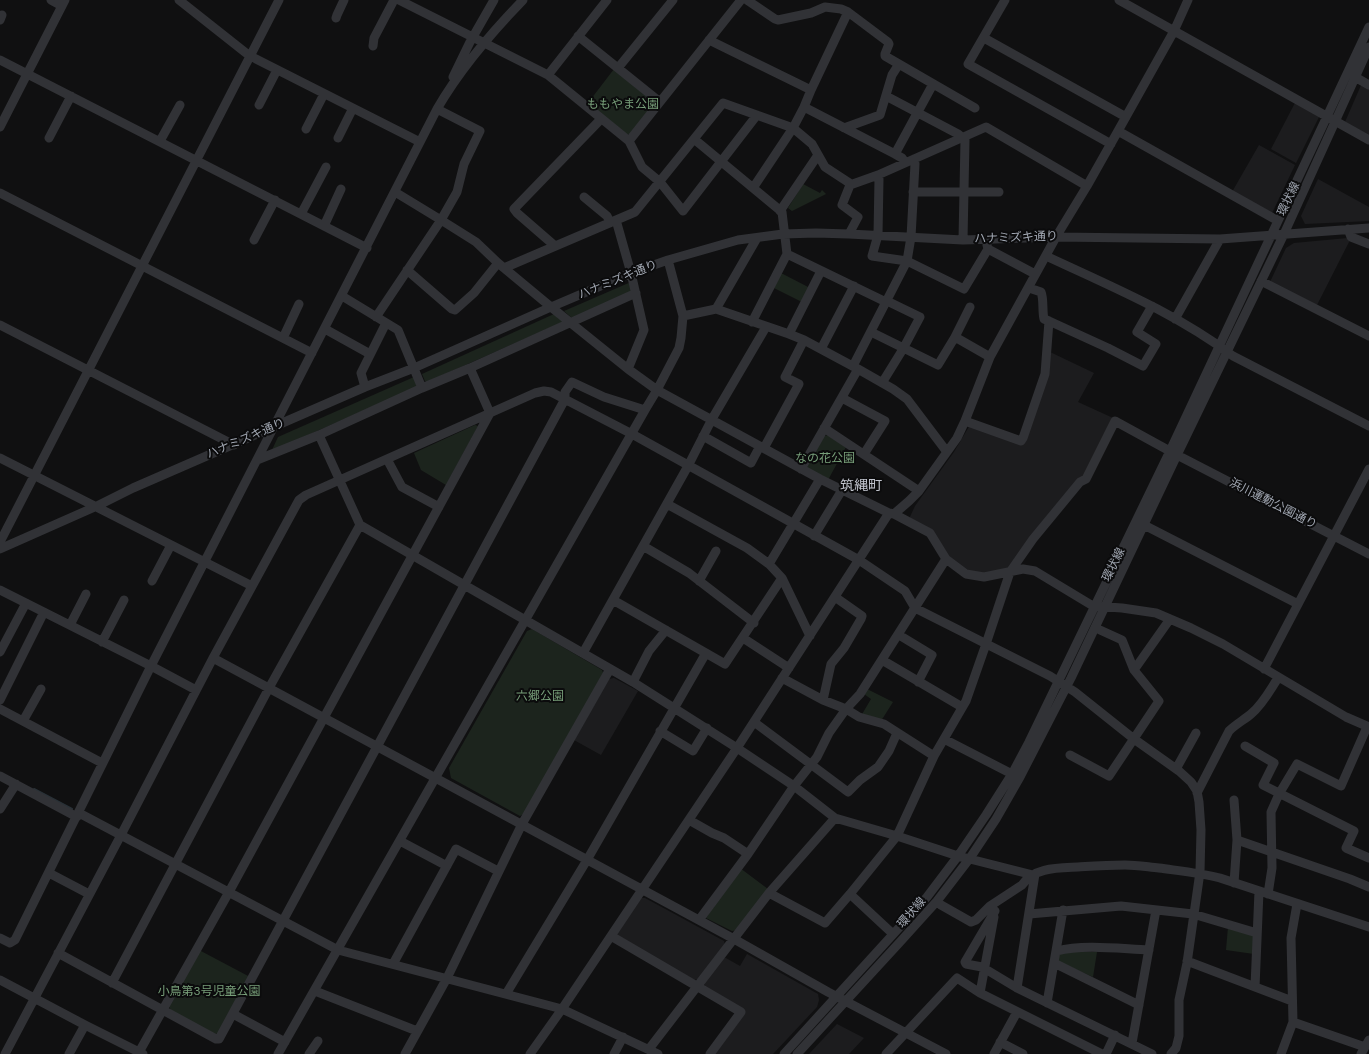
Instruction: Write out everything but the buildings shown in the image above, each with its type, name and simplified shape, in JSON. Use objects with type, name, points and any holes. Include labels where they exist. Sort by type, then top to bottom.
[{"type":"street","points":[[0,126],[63,3],[51,0]]},
{"type":"street","points":[[179,0],[250,56],[420,142]]},
{"type":"street","points":[[0,542],[279,0]]},
{"type":"street","points":[[336,18],[344,0]]},
{"type":"street","points":[[373,46],[374,38],[394,0]]},
{"type":"street","points":[[446,94],[454,74],[494,0]]},
{"type":"street","points":[[548,75],[607,0]]},
{"type":"street","points":[[618,68],[673,0]]},
{"type":"street","points":[[629,141],[741,0]]},
{"type":"street","points":[[746,0],[775,20],[811,14],[825,7],[848,12],[888,42],[885,56],[975,108]]},
{"type":"street","points":[[1005,0],[968,64],[1111,144]]},
{"type":"street","points":[[1119,0],[1369,140]]},
{"type":"street","points":[[531,1054],[643,890],[859,560],[891,514],[920,491],[957,438],[990,358],[1035,274],[1118,132],[1174,31],[1188,0]]},
{"type":"street","points":[[405,1],[473,38],[548,75],[629,141],[642,166],[660,182],[683,211],[757,116]]},
{"type":"street","points":[[0,938],[10,943],[15,940],[78,815],[102,762],[437,109],[484,43],[518,2]]},
{"type":"street","points":[[753,188],[804,108],[848,12]]},
{"type":"street","name":"環状線","points":[[784,1054],[927,896],[958,856],[1012,774],[1093,606],[1227,352],[1284,234],[1368,30]]},
{"type":"street","points":[[578,36],[660,102]]},
{"type":"street","points":[[984,38],[1126,117]]},
{"type":"street","points":[[709,40],[811,90]]},
{"type":"street","name":"環状線","points":[[797,1054],[937,901],[970,858],[996,819],[1020,777],[1067,687],[1144,525],[1220,346],[1278,220],[1355,78],[1369,47]]},
{"type":"street","points":[[0,60],[367,248]]},
{"type":"street","points":[[844,128],[880,115],[892,76],[899,64]]},
{"type":"street","points":[[259,105],[277,70]]},
{"type":"street","points":[[1355,78],[1369,85]]},
{"type":"street","points":[[895,154],[933,84]]},
{"type":"street","points":[[306,129],[324,94]]},
{"type":"street","points":[[49,138],[71,96]]},
{"type":"street","points":[[886,96],[962,137],[966,142],[963,240]]},
{"type":"street","points":[[407,270],[452,310],[455,310],[501,266],[555,246],[635,212],[722,103],[793,128],[812,144],[825,167],[852,184]]},
{"type":"street","points":[[160,141],[180,105]]},
{"type":"street","points":[[338,138],[354,108]]},
{"type":"street","points":[[801,468],[842,398],[871,332],[907,261],[911,237],[915,164],[804,108]]},
{"type":"street","points":[[376,317],[441,220],[457,192],[464,164],[480,131],[437,109]]},
{"type":"street","points":[[555,246],[517,213],[514,208],[601,119]]},
{"type":"street","points":[[849,234],[858,217],[842,205],[850,185],[986,127],[1087,186]]},
{"type":"street","points":[[1118,132],[1278,220]]},
{"type":"street","points":[[694,139],[780,211],[787,254],[752,322]]},
{"type":"street","points":[[780,211],[818,155]]},
{"type":"street","points":[[301,214],[326,167]]},
{"type":"street","points":[[878,174],[878,235],[872,256],[907,261],[964,289],[987,244],[1035,274]]},
{"type":"street","points":[[324,226],[341,190]]},
{"type":"street","points":[[395,192],[476,242],[501,266],[551,307],[657,390],[820,479],[930,533],[946,559],[966,574],[984,577],[1023,569],[1035,571],[1093,606],[1156,613],[1223,644],[1346,717],[1368,727],[1341,786],[1297,764],[1271,812],[1272,868],[1263,892],[1257,933],[1255,987]]},
{"type":"street","points":[[913,192],[999,192]]},
{"type":"street","points":[[0,193],[312,353]]},
{"type":"street","points":[[584,197],[613,221],[632,273],[644,330],[628,369]]},
{"type":"street","points":[[254,240],[275,200]]},
{"type":"street","name":"ハナミズキ通り","points":[[0,549],[133,488],[632,273],[668,260],[738,240],[785,234],[849,234],[963,240],[987,244],[1056,237],[1220,239],[1369,228]]},
{"type":"street","points":[[1348,229],[1351,236],[1369,244]]},
{"type":"street","points":[[716,309],[756,238]]},
{"type":"street","points":[[1175,319],[1220,239]]},
{"type":"street","points":[[787,254],[920,317],[882,383]]},
{"type":"street","points":[[1046,256],[1152,306],[1220,346],[1233,356],[1369,426]]},
{"type":"street","points":[[280,1053],[657,390],[679,348],[682,316],[668,260]]},
{"type":"street","points":[[789,334],[821,271]]},
{"type":"street","points":[[1261,281],[1369,336]]},
{"type":"street","points":[[821,349],[854,286]]},
{"type":"street","points":[[1029,288],[1040,292],[1042,296],[1044,319],[1143,366],[1156,344],[1137,332],[1152,306]]},
{"type":"street","points":[[257,460],[319,435],[636,294]]},
{"type":"street","points":[[342,296],[398,330],[422,388]]},
{"type":"street","points":[[283,338],[299,304]]},
{"type":"street","points":[[871,332],[938,366],[970,307]]},
{"type":"street","points":[[682,316],[716,309],[804,340],[856,367],[907,399],[947,452]]},
{"type":"street","points":[[965,421],[1021,441],[1024,438],[1045,374],[1049,321]]},
{"type":"street","points":[[365,387],[361,373],[386,322]]},
{"type":"street","points":[[0,325],[234,445]]},
{"type":"street","points":[[583,653],[688,466],[712,419],[766,326]]},
{"type":"street","points":[[325,328],[370,354]]},
{"type":"street","points":[[955,336],[990,358]]},
{"type":"street","points":[[704,436],[751,463],[799,384],[785,377],[804,340]]},
{"type":"street","points":[[470,368],[490,413]]},
{"type":"street","points":[[58,953],[216,1039],[220,1039],[565,399],[565,392],[572,382],[604,397],[644,410]]},
{"type":"street","points":[[5,1054],[196,690],[299,500],[339,480],[544,391],[551,392],[632,434],[859,560],[905,591],[915,608],[1067,687],[1191,782],[1198,794],[1201,830],[1200,873],[1187,961],[1179,1000],[1179,1036],[1176,1048],[1171,1054]]},
{"type":"street","points":[[842,398],[885,422],[864,454]]},
{"type":"street","points":[[0,980],[140,1053],[490,413]]},
{"type":"street","name":"浜川運動公園通り","points":[[1010,572],[1033,539],[1080,482],[1086,479],[1115,421],[1369,554]]},
{"type":"street","points":[[824,428],[920,491]]},
{"type":"street","points":[[319,435],[360,525],[674,707],[794,786],[835,818],[958,856],[1034,874]]},
{"type":"street","points":[[0,458],[252,586]]},
{"type":"street","points":[[387,459],[402,487],[439,507]]},
{"type":"street","points":[[1264,669],[1369,469]]},
{"type":"street","points":[[769,564],[820,479]]},
{"type":"street","points":[[814,536],[842,490]]},
{"type":"street","points":[[667,504],[747,548],[769,564],[782,578],[810,636]]},
{"type":"street","points":[[112,983],[269,688],[360,525]]},
{"type":"street","points":[[1144,525],[1298,604]]},
{"type":"street","points":[[152,581],[171,545]]},
{"type":"street","points":[[643,546],[689,573],[754,623]]},
{"type":"street","points":[[698,581],[716,551]]},
{"type":"street","points":[[699,920],[748,854],[794,786],[817,757],[828,734],[846,709],[860,694],[946,559]]},
{"type":"street","points":[[769,893],[826,922],[897,836],[934,756],[966,701],[1010,572]]},
{"type":"street","points":[[613,600],[725,664],[754,623],[782,578]]},
{"type":"street","points":[[0,602],[2,591],[196,690]]},
{"type":"street","points":[[70,626],[86,594]]},
{"type":"street","points":[[823,700],[832,664],[862,619],[862,616],[835,597]]},
{"type":"street","points":[[102,642],[124,600]]},
{"type":"street","points":[[0,652],[26,603]]},
{"type":"street","points":[[0,700],[44,612]]},
{"type":"street","points":[[1134,670],[1170,619]]},
{"type":"street","points":[[633,682],[649,651],[666,630]]},
{"type":"street","points":[[1070,755],[1110,776],[1159,701],[1134,670],[1122,640],[1100,630]]},
{"type":"street","points":[[899,635],[932,655],[918,682]]},
{"type":"street","points":[[744,638],[789,668]]},
{"type":"street","points":[[506,994],[587,860],[706,653]]},
{"type":"street","points":[[213,658],[946,1054]]},
{"type":"street","points":[[882,660],[962,707]]},
{"type":"street","points":[[405,1054],[447,978],[522,824],[610,669]]},
{"type":"street","points":[[782,678],[859,717],[884,724],[934,756]]},
{"type":"street","points":[[1198,794],[1229,731],[1257,708],[1278,678]]},
{"type":"street","points":[[24,721],[42,689]]},
{"type":"street","points":[[0,709],[102,762]]},
{"type":"street","points":[[754,722],[848,792],[860,780],[878,768],[897,733]]},
{"type":"street","points":[[660,732],[693,750],[706,728]]},
{"type":"street","points":[[1176,769],[1196,733]]},
{"type":"street","points":[[944,739],[1012,774]]},
{"type":"street","points":[[1245,746],[1274,763],[1262,785],[1354,831],[1346,848],[1369,858]]},
{"type":"street","points":[[0,776],[121,835],[338,950],[562,1009],[658,1054]]},
{"type":"street","points":[[0,809],[16,784]]},
{"type":"street","points":[[1234,800],[1238,840],[1234,883]]},
{"type":"street","points":[[648,1049],[769,893],[835,818]]},
{"type":"street","points":[[689,820],[724,838],[748,854]]},
{"type":"street","points":[[1238,840],[1369,887]]},
{"type":"street","points":[[400,841],[447,866]]},
{"type":"street","points":[[393,964],[456,849],[498,871]]},
{"type":"street","points":[[937,901],[971,922],[1034,874],[1055,869],[1124,865],[1200,873],[1220,878],[1369,927]]},
{"type":"street","points":[[49,873],[89,894]]},
{"type":"street","points":[[1017,988],[1034,874]]},
{"type":"street","points":[[850,894],[893,934]]},
{"type":"street","points":[[980,993],[995,911],[999,900]]},
{"type":"street","points":[[1281,1054],[1294,1022],[1291,938],[1297,904]]},
{"type":"street","points":[[1029,914],[1121,906],[1193,914],[1257,933]]},
{"type":"street","points":[[1047,1002],[1063,910]]},
{"type":"street","points":[[1132,1043],[1156,910]]},
{"type":"street","points":[[995,911],[964,962],[966,964],[982,967],[1017,988],[1152,1054]]},
{"type":"street","points":[[612,936],[741,1012],[710,1054]]},
{"type":"street","points":[[1057,951],[1065,948],[1149,950]]},
{"type":"street","points":[[1187,961],[1292,1001]]},
{"type":"street","points":[[1054,963],[1139,1005]]},
{"type":"street","points":[[886,1054],[956,978],[980,993],[1102,1054]]},
{"type":"street","points":[[314,991],[418,1032]]},
{"type":"street","points":[[994,1054],[1017,1012]]},
{"type":"street","points":[[233,1014],[285,1042]]},
{"type":"street","points":[[1294,1022],[1365,1047]]},
{"type":"street","points":[[70,1054],[85,1025]]},
{"type":"street","points":[[1106,1054],[1115,1035]]},
{"type":"street","points":[[614,1054],[623,1037]]},
{"type":"street","points":[[309,1054],[318,1041]]},
{"type":"street","points":[[1000,1042],[1023,1054]]},
{"type":"shaded area","points":[[1362,83],[1369,87],[1369,136],[1345,122]]},
{"type":"shaded area","points":[[1296,101],[1320,115],[1296,163],[1271,149]]},
{"type":"shaded area","points":[[1259,145],[1295,165],[1272,213],[1232,192]]},
{"type":"shaded area","points":[[1318,179],[1369,207],[1369,221],[1305,224],[1301,216]]},
{"type":"shaded area","points":[[1348,238],[1350,240],[1317,305],[1270,282],[1286,248],[1294,243]]},
{"type":"shaded area","points":[[1050,352],[1094,373],[1078,402],[1113,418],[1083,477],[1010,568],[979,574],[965,569],[947,556],[934,533],[909,519],[915,506],[954,452],[970,425],[1023,444]]},
{"type":"shaded area","points":[[614,678],[638,691],[601,755],[574,740],[609,679]]},
{"type":"shaded area","points":[[640,898],[645,898],[724,941],[725,945],[698,979],[694,980],[617,937],[616,932]]},
{"type":"shaded area","points":[[747,954],[818,994],[817,1007],[773,1054],[713,1054],[744,1014],[705,987],[704,983],[724,957],[740,966]]},
{"type":"shaded area","points":[[837,1024],[864,1038],[849,1054],[809,1054]]},
{"type":"green space","name":"ももやま公園","points":[[614,69],[653,102],[652,106],[630,134],[626,134],[588,103]]},
{"type":"green space","points":[[803,184],[820,193],[822,190],[826,194],[792,211],[788,208]]},
{"type":"green space","points":[[781,273],[810,288],[802,302],[774,288]]},
{"type":"green space","points":[[631,282],[632,292],[572,318],[564,311]]},
{"type":"green space","points":[[554,314],[563,322],[427,382],[425,381],[422,374]]},
{"type":"green space","points":[[414,377],[417,387],[272,450],[278,437]]},
{"type":"green space","points":[[475,425],[478,426],[446,485],[421,470],[414,453]]},
{"type":"green space","name":"なの花公園","points":[[829,435],[846,447],[828,480],[808,469],[807,466],[824,436]]},
{"type":"green space","name":"六郷公園","points":[[532,629],[602,670],[604,675],[525,813],[520,816],[451,778],[449,768],[527,631]]},
{"type":"green space","points":[[867,689],[893,702],[881,721],[861,716],[871,699],[864,694]]},
{"type":"green space","points":[[740,868],[768,889],[737,930],[732,931],[706,918]]},
{"type":"green space","points":[[1228,927],[1253,934],[1254,954],[1226,950]]},
{"type":"green space","name":"小鳥第3号児童公園","points":[[199,950],[250,977],[220,1033],[215,1034],[171,1011],[169,1006]]},
{"type":"green space","points":[[1061,952],[1097,952],[1093,977],[1057,961],[1058,954]]},
{"type":"waterway","points":[[34,789],[72,809]]},
{"type":"district","name":"筑縄町","points":[[861,486]]}]
